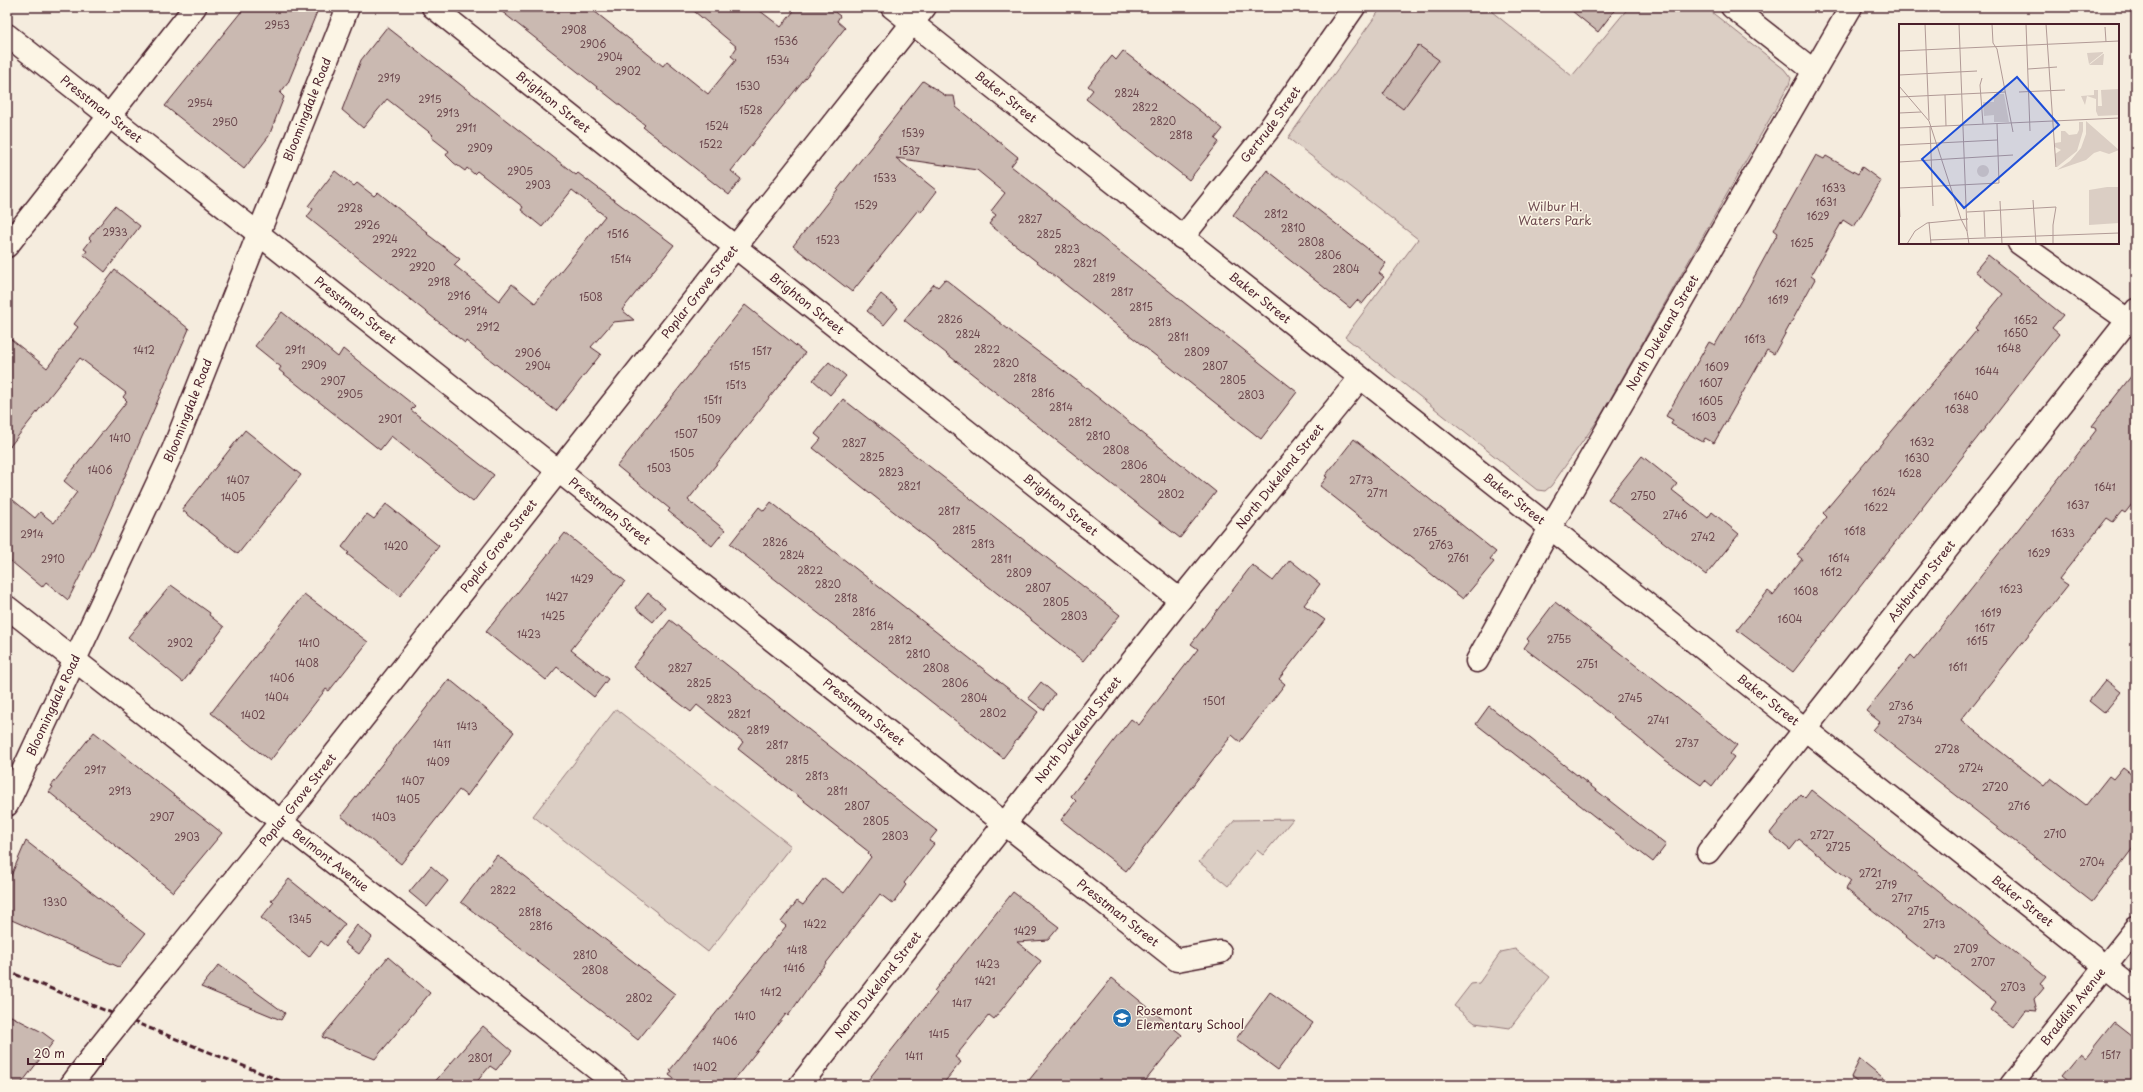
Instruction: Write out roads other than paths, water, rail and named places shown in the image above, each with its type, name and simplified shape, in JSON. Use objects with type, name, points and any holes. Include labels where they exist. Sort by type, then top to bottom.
[{"type":"street","points":[[7,246],[195,7]]},
{"type":"street","name":"Bloomingdale Road","points":[[7,805],[173,450],[348,7]]},
{"type":"street","name":"Brighton Street","points":[[432,7],[1180,600]]},
{"type":"street","name":"Baker Street","points":[[892,7],[919,15],[1182,238],[2136,991]]},
{"type":"street","name":"Gertrude Street","points":[[1182,238],[1270,128],[1354,7]]},
{"type":"street","points":[[1732,7],[1814,71]]},
{"type":"street","name":"North Dukeland Street","points":[[1477,661],[1550,528],[1851,7]]},
{"type":"street","name":"Poplar Grove Street","points":[[71,1085],[94,1054],[282,821],[557,470],[736,247],[919,15]]},
{"type":"street","name":"Presstman Street","points":[[7,35],[1177,960],[1220,952]]},
{"type":"street","points":[[2020,244],[2133,319]]},
{"type":"street","name":"Ashburton Street","points":[[1708,852],[2133,319]]},
{"type":"street","name":"North Dukeland Street","points":[[800,1085],[1180,600],[1360,378]]},
{"type":"street","name":"Belmont Avenue","points":[[7,607],[282,821],[422,934],[617,1085]]},
{"type":"street","name":"Braddish Avenue","points":[[2011,1085],[2136,928]]},
{"type":"railway","points":[[7,971],[291,1085]]},
{"type":"place","name":"Rosemont Elementary School","points":[[1122,1018]]},
{"type":"park label","name":"Wilbur H. Waters Park","points":[[1555,214]]}]
